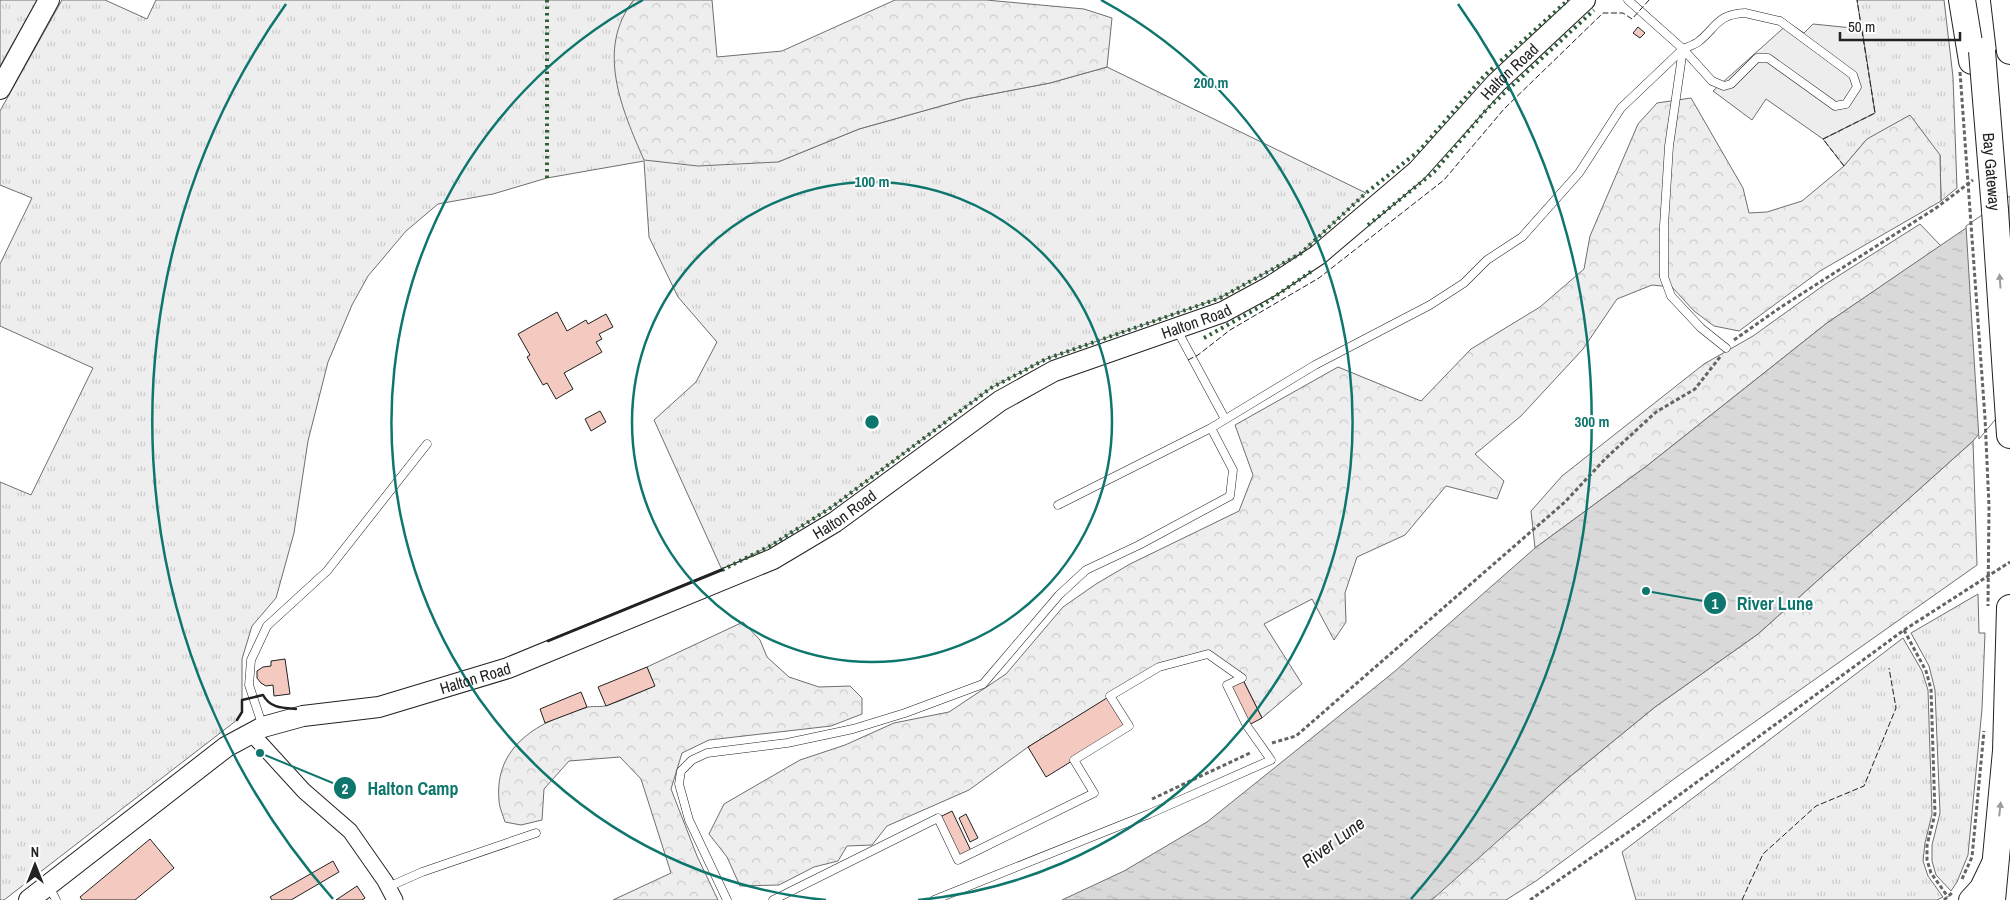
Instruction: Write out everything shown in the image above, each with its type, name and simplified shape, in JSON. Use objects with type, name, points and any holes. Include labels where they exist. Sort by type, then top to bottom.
[{"type":"highway","points":[[1962,0],[1971,61]]},
{"type":"highway","points":[[1971,61],[1976,0]]},
{"type":"highway","points":[[2004,0],[2009,39]]},
{"type":"highway","name":"Bay Gateway","points":[[1971,61],[1995,210],[2010,435]]},
{"type":"highway","points":[[1992,900],[2006,751],[1995,610]]},
{"type":"main road","points":[[1959,898],[1981,888],[1995,857]]},
{"type":"street","points":[[0,89],[49,0]]},
{"type":"street","name":"Halton Road","points":[[30,900],[53,893],[226,747],[257,730],[303,716],[379,707],[508,668],[773,559],[835,522],[1000,401],[1054,372],[1223,312],[1271,286],[1318,256],[1417,171],[1496,83],[1585,0]]},
{"type":"street","points":[[257,730],[304,790],[350,831],[391,893]]},
{"type":"lane","points":[[1058,505],[1211,428],[1315,365],[1430,305],[1464,283],[1487,260],[1522,237],[1579,173],[1621,108],[1683,49],[1697,42],[1721,19],[1731,14],[1766,17],[1780,21],[1795,30],[1816,50],[1853,75],[1857,87],[1846,104],[1835,106],[1768,58],[1757,58],[1731,84],[1724,86],[1712,81],[1683,49],[1628,0]]},
{"type":"lane","points":[[1683,49],[1669,146],[1664,226],[1664,277],[1671,296],[1701,328],[1726,348]]},
{"type":"lane","points":[[1176,328],[1225,419]]},
{"type":"lane","points":[[727,900],[689,820],[684,802],[680,784],[681,771],[692,760],[707,753],[787,743],[853,729],[906,713],[983,684],[1059,595],[1086,570],[1164,532],[1230,496],[1233,470],[1211,428]]},
{"type":"lane","points":[[257,730],[249,685],[250,660],[267,626],[327,571],[427,444]]},
{"type":"lane","points":[[773,900],[938,818],[958,860],[1094,793],[1074,760],[1129,726],[1110,696],[1159,667],[1208,654],[1242,678],[1227,685],[1247,726],[1271,760],[1127,823],[934,900]]},
{"type":"lane","points":[[391,893],[422,872],[536,833]]},
{"type":"path","points":[[1971,61],[1995,610]]},
{"type":"path","points":[[1127,823],[1154,797],[1262,748],[1296,736],[1566,502],[1606,458],[1656,412],[1694,389],[1713,368],[1726,348],[1741,334],[1936,208],[1980,175]]},
{"type":"path","points":[[1530,900],[1637,826],[1904,630],[2010,562]]},
{"type":"path","points":[[1904,630],[1926,670],[1931,689],[1935,814],[1927,845],[1926,860],[1931,873],[1959,898]]},
{"type":"path","points":[[1959,898],[1958,887],[1972,857],[1985,721]]},
{"type":"path","points":[[1944,900],[1959,898]]},
{"type":"green space","points":[[0,0],[37,0],[0,66]]},
{"type":"green space","points":[[62,0],[105,0],[147,19],[156,0],[634,0],[625,11],[778,162],[859,129],[966,99],[1050,83],[1107,67],[1366,193],[1300,254],[1220,298],[1046,359],[991,388],[832,507],[770,546],[722,570],[654,420],[696,382],[717,342],[678,297],[649,237],[644,161],[547,178],[493,194],[438,204],[406,231],[368,276],[352,305],[328,362],[308,441],[294,533],[276,598],[252,626],[242,659],[242,712],[237,720],[4,900],[0,900],[0,482],[31,495],[93,368],[0,326],[0,264],[32,198],[0,185],[0,111]]},
{"type":"green space","points":[[634,0],[712,0],[717,57],[782,51],[895,0],[986,0],[1084,9],[1112,18],[1107,67],[1050,83],[966,99],[859,129],[778,162],[698,166],[644,160],[628,121],[616,79],[614,59],[616,38],[622,19]]},
{"type":"green space","points":[[1857,0],[1944,0],[1953,77],[1957,188],[1941,201],[1940,155],[1867,139],[1844,166],[1823,139],[1875,113]]},
{"type":"green space","points":[[1691,98],[1743,188],[1749,213],[1767,212],[1802,201],[1844,166],[1867,139],[1910,115],[1940,155],[1941,201],[1820,271],[1739,331],[1714,326],[1694,311],[1672,287],[1652,285],[1617,299],[1583,349],[1521,416],[1475,454],[1504,481],[1497,499],[1446,486],[1405,535],[1357,557],[1345,593],[1346,622],[1334,640],[1312,599],[1264,624],[1302,684],[1262,718],[1242,678],[1208,654],[1159,667],[1028,747],[969,790],[887,826],[872,845],[847,846],[838,861],[814,867],[779,885],[740,886],[727,857],[709,834],[724,804],[800,760],[845,745],[894,723],[949,712],[1006,674],[1063,607],[1096,584],[1130,564],[1239,511],[1253,475],[1235,425],[1338,367],[1421,401],[1471,349],[1540,307],[1584,269],[1590,236],[1638,124],[1657,103]]},
{"type":"green space","points":[[1920,224],[1941,246],[1827,323],[1648,465],[1535,548],[1531,511],[1562,476],[1704,364],[1753,336],[1824,285]]},
{"type":"green space","points":[[1973,441],[1977,565],[1678,776],[1536,881],[1506,900],[1430,900],[1567,779],[1655,707],[1758,634]]},
{"type":"green space","points":[[1978,594],[1979,633],[1985,633],[1982,709],[1968,855],[1957,882],[1951,891],[1936,875],[1932,861],[1932,845],[1940,813],[1935,690],[1929,666],[1911,633]]},
{"type":"green space","points":[[743,622],[760,640],[767,657],[789,677],[819,687],[850,686],[862,698],[862,714],[831,726],[709,740],[682,753],[671,789],[697,856],[718,900],[613,900],[671,873],[641,779],[620,757],[569,761],[544,789],[542,820],[521,825],[505,822],[499,803],[499,781],[504,764],[512,750],[523,738],[537,728],[568,713],[588,707],[605,706],[654,686],[647,667]]},
{"type":"green space","points":[[1903,638],[1922,671],[1928,690],[1932,814],[1923,861],[1928,876],[1943,897],[1937,900],[1636,900],[1622,852]]},
{"type":"shaded area","points":[[1789,23],[1804,33],[1813,24],[1862,29],[1875,113],[1823,139],[1766,99],[1752,120],[1713,91]]},
{"type":"water","name":"River Lune","points":[[2010,198],[2010,398],[1973,441],[1758,634],[1655,707],[1567,779],[1434,898],[1430,900],[1062,900],[1124,871],[1207,822],[1394,672],[1535,548],[1648,465],[1827,323]]},
{"type":"pier","points":[[2010,196],[2010,402],[1979,439],[1966,226]]},
{"type":"building","points":[[1638,27],[1645,33],[1640,38],[1633,33]]},
{"type":"building","points":[[557,312],[567,331],[586,320],[588,324],[606,314],[613,327],[599,334],[602,339],[596,342],[602,352],[564,373],[573,389],[556,399],[547,383],[543,385],[527,357],[530,355],[518,334]]},
{"type":"building","points":[[600,411],[606,422],[591,431],[585,419]]},
{"type":"building","points":[[285,659],[290,694],[274,696],[273,685],[266,686],[261,683],[257,678],[257,671],[263,667],[271,666],[271,661]]},
{"type":"building","points":[[647,667],[655,686],[606,706],[598,687]]},
{"type":"building","points":[[1242,678],[1262,718],[1247,726],[1227,685]]},
{"type":"building","points":[[581,692],[587,707],[545,723],[540,709]]},
{"type":"building","points":[[1110,696],[1129,726],[1046,777],[1028,747]]},
{"type":"building","points":[[952,811],[972,853],[958,860],[938,818]]},
{"type":"building","points":[[966,814],[978,838],[970,842],[959,818]]},
{"type":"building","points":[[150,839],[174,868],[135,900],[82,900],[80,897]]},
{"type":"building","points":[[333,861],[339,872],[291,900],[272,900],[270,897]]},
{"type":"building","points":[[357,886],[365,898],[362,900],[336,900]]},
{"type":"hedge","points":[[547,0],[547,178]]},
{"type":"hedge","points":[[722,570],[770,546],[832,507],[991,388],[1046,359],[1220,298],[1300,254],[1366,193],[1420,150],[1484,76],[1567,1]]},
{"type":"hedge","points":[[1368,225],[1434,172],[1487,109],[1594,10]]},
{"type":"hedge","points":[[1204,338],[1258,308],[1312,271]]},
{"type":"fence","points":[[1188,360],[1198,355],[1230,330],[1319,278],[1444,180],[1504,109],[1603,13],[1623,13],[1632,19],[1649,0]]},
{"type":"fence","points":[[1844,166],[1823,139],[1875,113],[1857,0]]},
{"type":"fence","points":[[1742,900],[1763,854],[1816,806],[1864,786],[1896,708],[1889,668]]},
{"type":"wall","points":[[548,641],[722,570]]},
{"type":"wall","points":[[237,720],[242,712],[242,700],[263,695],[273,705],[281,708],[296,709]]},
{"type":"place","name":"River Lune","points":[[1646,591]]},
{"type":"place","name":"Halton Camp","points":[[260,753]]}]
